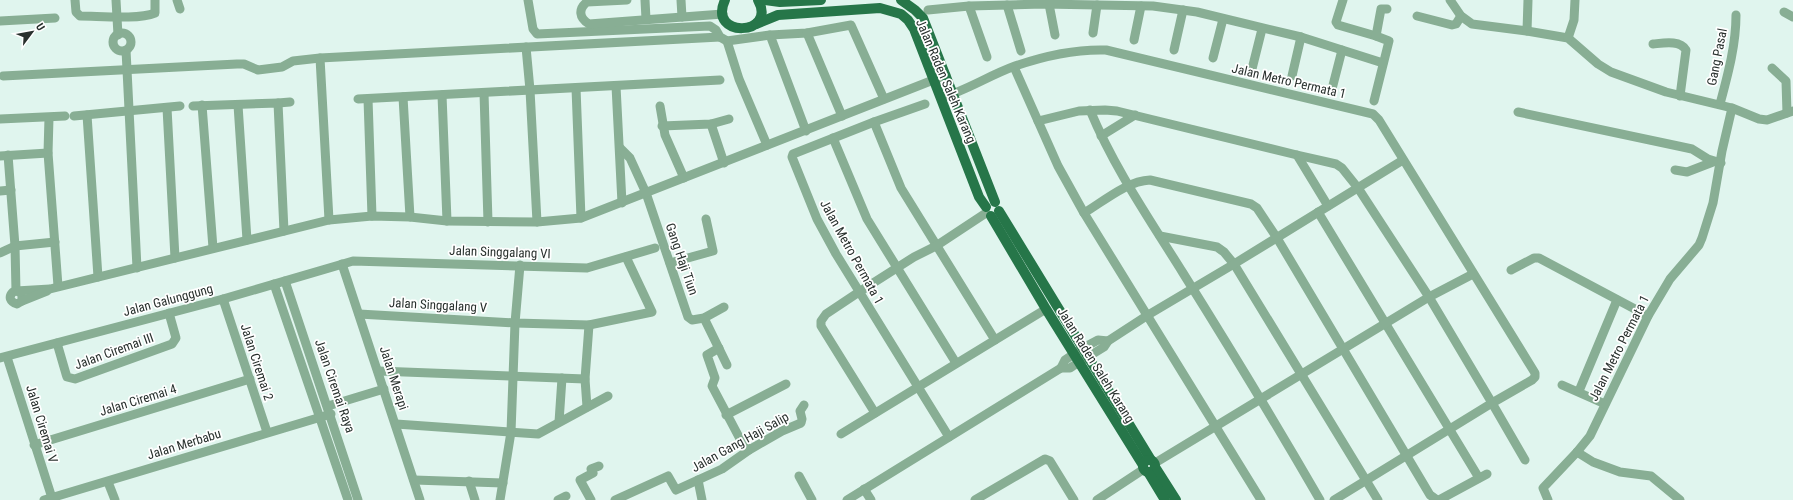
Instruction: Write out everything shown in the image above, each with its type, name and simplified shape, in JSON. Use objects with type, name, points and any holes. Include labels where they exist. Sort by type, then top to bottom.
[{"type":"main road","points":[[723,14],[723,4],[725,0]]},
{"type":"main road","points":[[756,24],[761,15],[761,5],[758,0]]},
{"type":"main road","points":[[765,0],[780,2],[820,0]]},
{"type":"main road","name":"Jalan Raden Saleh Karang","points":[[901,0],[915,10],[925,14],[953,94],[996,227],[1077,358],[1149,466],[1176,500]]},
{"type":"main road","name":"Jalan Raden Saleh Karang","points":[[723,14],[726,22],[741,30],[778,15],[880,8],[893,10],[908,20],[934,79],[979,197],[991,210],[1086,352],[1149,466],[1165,500]]},
{"type":"street","points":[[75,0],[76,12],[80,16],[117,17],[150,15],[155,13],[155,0]]},
{"type":"street","points":[[116,0],[118,35]]},
{"type":"street","points":[[528,0],[533,29],[537,34],[710,26],[716,30],[723,39],[767,145]]},
{"type":"street","points":[[627,0],[587,2],[580,11],[581,16],[584,21],[589,24],[723,14]]},
{"type":"street","points":[[645,0],[646,20]]},
{"type":"street","points":[[681,0],[682,17]]},
{"type":"street","points":[[928,0],[925,14],[969,6],[1051,2],[1153,6],[1183,10],[1301,37],[1384,63]]},
{"type":"street","points":[[1344,0],[1337,20],[1338,25],[1389,41],[1374,101]]},
{"type":"street","points":[[1450,0],[1467,22],[1478,26],[1527,31],[1568,38],[1604,68],[1680,96],[1720,104],[1759,119],[1767,120],[1790,112],[1786,82],[1772,68]]},
{"type":"street","points":[[1527,31],[1528,0]]},
{"type":"street","points":[[1568,38],[1574,20],[1575,0]]},
{"type":"street","points":[[1051,2],[1055,36]]},
{"type":"street","points":[[1092,33],[1097,4]]},
{"type":"street","points":[[1008,5],[1021,51]]},
{"type":"street","points":[[969,6],[987,57]]},
{"type":"street","points":[[1134,40],[1141,6]]},
{"type":"street","points":[[1376,36],[1383,6]]},
{"type":"street","points":[[1174,50],[1183,10]]},
{"type":"street","points":[[1784,12],[1793,17]]},
{"type":"street","name":"Gang Pasal","points":[[1720,104],[1730,69],[1736,33],[1736,15]]},
{"type":"street","points":[[1417,16],[1452,25],[1456,24],[1461,16]]},
{"type":"street","points":[[0,20],[55,18]]},
{"type":"street","points":[[1213,58],[1223,19]]},
{"type":"street","points":[[3,76],[237,64],[244,64],[258,70],[282,67],[293,61],[320,58],[526,47],[723,39],[807,33],[851,25],[884,99]]},
{"type":"street","points":[[1252,69],[1262,28]]},
{"type":"street","points":[[807,33],[842,116]]},
{"type":"street","points":[[127,34],[130,38],[130,47],[126,50],[121,51],[116,49],[114,39],[118,35],[127,34]]},
{"type":"street","points":[[770,36],[806,131]]},
{"type":"street","points":[[1292,76],[1301,37]]},
{"type":"street","points":[[1653,44],[1678,44],[1683,45],[1686,50],[1680,96]]},
{"type":"street","points":[[526,47],[530,90],[537,222]]},
{"type":"street","points":[[126,50],[137,268]]},
{"type":"street","name":"Jalan Metro Permata 1","points":[[941,98],[1014,67],[1073,52],[1106,50],[1373,114],[1379,120],[1535,375],[1532,380],[1449,428],[1367,481],[1334,500]]},
{"type":"street","points":[[1332,89],[1342,50]]},
{"type":"street","points":[[320,58],[329,220]]},
{"type":"street","points":[[1014,67],[1058,166],[1084,213],[1261,500]]},
{"type":"street","points":[[48,153],[4,156],[11,190],[19,294],[46,292],[54,287],[98,278],[329,220],[372,216],[488,222],[537,222],[581,218],[946,75]]},
{"type":"street","points":[[372,216],[363,99],[720,80]]},
{"type":"street","points":[[616,86],[622,203]]},
{"type":"street","points":[[576,88],[581,218]]},
{"type":"street","points":[[484,92],[488,222]]},
{"type":"street","points":[[442,95],[447,221]]},
{"type":"street","points":[[403,97],[410,217]]},
{"type":"street","points":[[213,248],[197,106],[290,102]]},
{"type":"street","points":[[278,103],[284,231]]},
{"type":"street","name":"Jalan Metro Permata 1","points":[[925,104],[833,138],[793,154],[792,157],[817,219],[859,292],[949,437]]},
{"type":"street","points":[[238,105],[247,240]]},
{"type":"street","points":[[0,119],[48,118],[180,106]]},
{"type":"street","points":[[660,106],[662,126],[684,178]]},
{"type":"street","points":[[167,108],[175,258]]},
{"type":"street","name":"Jalan Metro Permata 1","points":[[1548,500],[1544,488],[1578,452],[1590,436],[1648,316],[1670,280],[1699,245],[1706,228],[1714,199],[1717,162],[1732,108]]},
{"type":"street","points":[[1090,110],[1101,136],[1128,186],[1193,288],[1320,500]]},
{"type":"street","points":[[1038,121],[1079,111],[1104,110],[1135,115],[1297,156],[1336,164],[1342,168],[1358,188],[1428,297],[1525,460]]},
{"type":"street","points":[[1518,112],[1692,149],[1717,162]]},
{"type":"street","points":[[87,115],[98,278]]},
{"type":"street","points":[[1101,136],[1135,115]]},
{"type":"street","points":[[48,118],[48,153],[55,242],[54,287]]},
{"type":"street","points":[[662,126],[711,124],[729,119]]},
{"type":"street","points":[[874,122],[901,188],[995,340]]},
{"type":"street","points":[[711,124],[724,163]]},
{"type":"street","points":[[833,138],[867,218],[896,269],[956,364]]},
{"type":"street","name":"Gang Haji Tiun","points":[[620,148],[630,158],[646,193],[688,317],[692,320],[704,318]]},
{"type":"street","points":[[1297,156],[1328,206]]},
{"type":"street","points":[[846,500],[1061,368],[1070,368],[1077,358],[1086,352],[1098,340],[1108,340],[1403,160]]},
{"type":"street","points":[[1675,170],[1687,172],[1717,162]]},
{"type":"street","points":[[1084,213],[1140,180],[1150,180],[1254,205],[1277,238],[1408,455],[1430,495],[1438,500],[1483,476],[1449,428],[1318,212]]},
{"type":"street","points":[[0,191],[11,190]]},
{"type":"street","points":[[875,413],[821,326],[821,321],[826,314],[859,292],[936,246],[991,210]]},
{"type":"street","points":[[670,263],[713,251],[706,219]]},
{"type":"street","points":[[1160,236],[1217,247],[1224,252],[1234,264],[1378,500]]},
{"type":"street","points":[[0,253],[15,246],[55,242]]},
{"type":"street","name":"Jalan Singgalang VI","points":[[342,264],[353,261],[587,268],[655,248]]},
{"type":"street","name":"Jalan Singgalang V","points":[[359,314],[515,323],[589,324],[652,312],[626,257]]},
{"type":"street","points":[[1511,270],[1534,258],[1539,258],[1648,316]]},
{"type":"street","name":"Jalan Galunggung","points":[[4,358],[223,299],[342,264]]},
{"type":"street","name":"Jalan Merapi","points":[[342,264],[420,500]]},
{"type":"street","points":[[500,500],[511,432],[515,323],[520,265]]},
{"type":"street","points":[[1097,500],[1149,466],[1428,297],[1473,274]]},
{"type":"street","name":"Jalan Ciremai Raya","points":[[285,281],[329,410],[350,495]]},
{"type":"street","name":"Jalan Ciremai Raya","points":[[274,284],[320,417],[350,495],[358,500]]},
{"type":"street","name":"Jalan Ciremai 2","points":[[223,299],[267,432]]},
{"type":"street","points":[[1579,391],[1617,300]]},
{"type":"street","points":[[724,307],[704,318],[727,365]]},
{"type":"street","points":[[841,434],[1046,309]]},
{"type":"street","name":"Jalan Ciremai III","points":[[57,343],[67,377],[74,379],[172,344],[176,338],[169,313]]},
{"type":"street","points":[[587,407],[585,379],[589,324]]},
{"type":"street","points":[[297,350],[308,346]]},
{"type":"street","points":[[719,348],[707,355],[715,378],[712,386],[738,437],[749,450]]},
{"type":"street","name":"Jalan Ciremai V","points":[[4,358],[34,445],[48,499]]},
{"type":"street","points":[[378,371],[585,379]]},
{"type":"street","points":[[559,422],[562,378]]},
{"type":"street","name":"Jalan Ciremai 4","points":[[34,445],[250,379]]},
{"type":"street","points":[[726,415],[786,384]]},
{"type":"street","points":[[1562,385],[1579,391],[1605,404]]},
{"type":"street","name":"Jalan Merbabu","points":[[48,499],[320,417],[329,410],[384,389]]},
{"type":"street","points":[[396,424],[538,434],[608,396]]},
{"type":"street","name":"Jalan Gang Haji Salip","points":[[615,500],[668,476],[676,490],[722,469],[749,450],[782,431],[801,423],[802,419],[800,411],[804,405]]},
{"type":"street","points":[[1578,452],[1593,462],[1620,472],[1651,476],[1680,500]]},
{"type":"street","points":[[975,500],[1045,459],[1050,461],[1074,500]]},
{"type":"street","points":[[591,500],[580,480],[593,473],[591,469],[599,466]]},
{"type":"street","points":[[799,476],[812,500]]},
{"type":"street","points":[[414,480],[503,483]]},
{"type":"street","points":[[698,480],[702,500]]},
{"type":"street","points":[[108,482],[114,500]]},
{"type":"street","points":[[469,482],[475,500]]},
{"type":"street","points":[[864,489],[871,500]]}]
